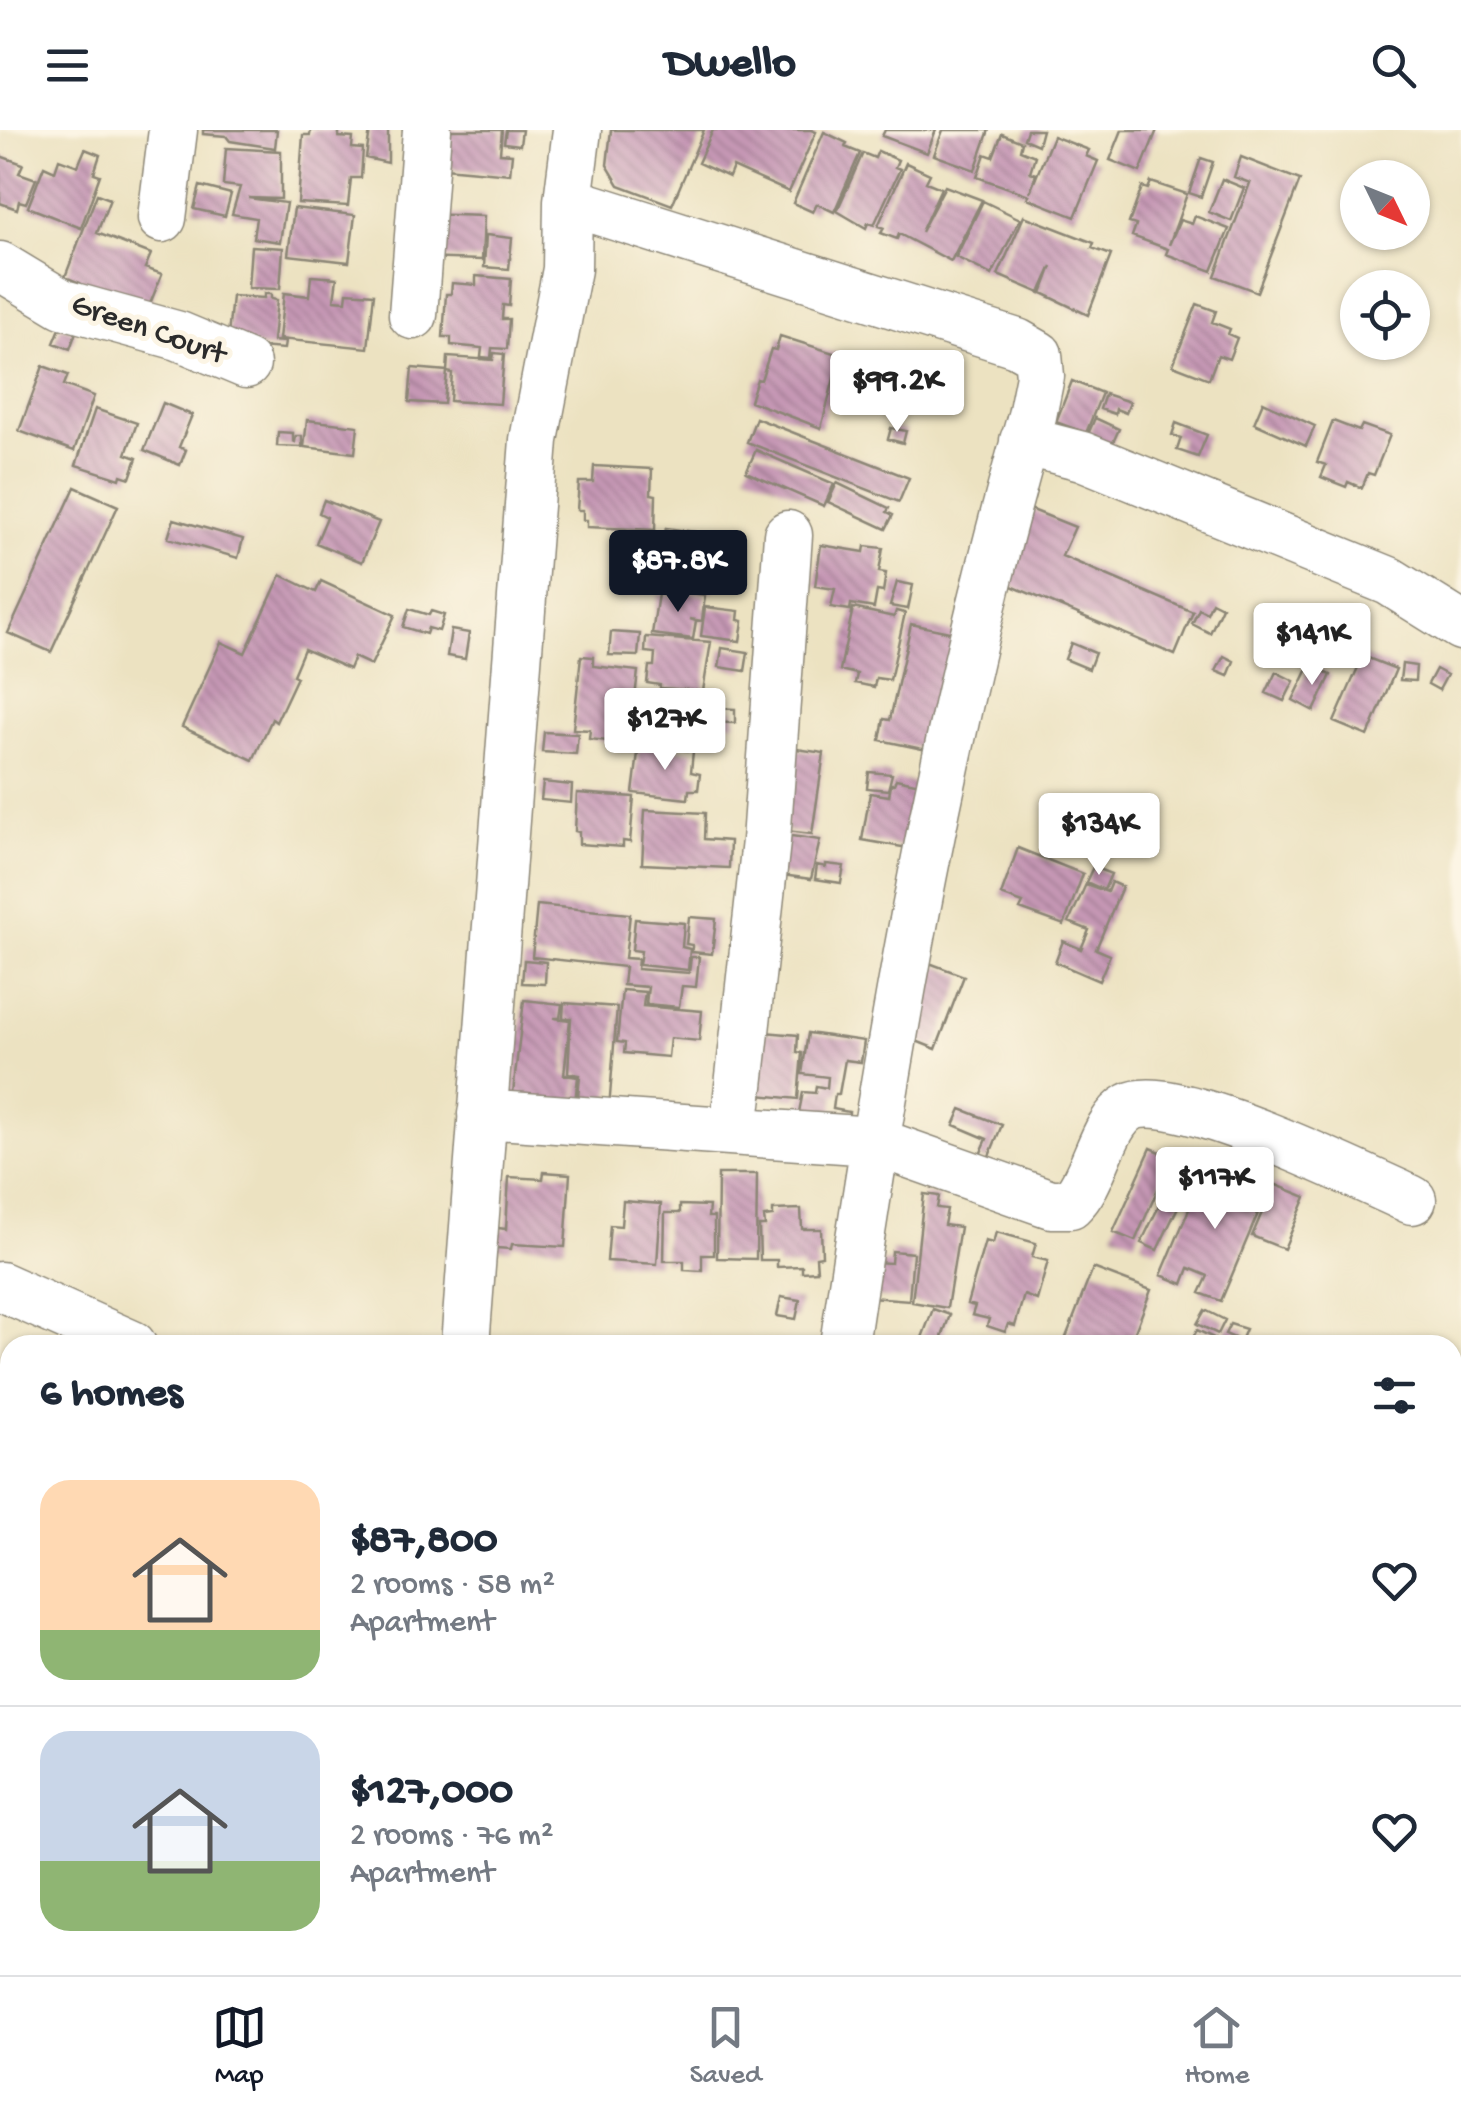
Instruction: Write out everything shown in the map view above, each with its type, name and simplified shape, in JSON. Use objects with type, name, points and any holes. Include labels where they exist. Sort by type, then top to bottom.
[{"type":"street","points":[[162,218],[173,130]]},
{"type":"street","points":[[413,315],[427,130]]},
{"type":"street","points":[[467,1335],[534,440],[567,268],[568,201],[577,130]]},
{"type":"street","points":[[568,201],[1016,343],[1038,356],[1040,376],[950,734],[873,1141],[845,1335]]},
{"type":"street","name":"Green Court","points":[[0,266],[64,304],[179,336],[246,364]]},
{"type":"street","points":[[1024,441],[1082,456],[1388,581],[1461,626]]},
{"type":"street","points":[[734,1131],[766,841],[788,535]]},
{"type":"street","points":[[482,1114],[873,1141],[1051,1204],[1070,1204],[1082,1192],[1116,1119],[1129,1107],[1144,1102],[1223,1118],[1412,1200]]},
{"type":"street","points":[[0,1286],[110,1335]]},
{"type":"building","points":[[203,130],[277,130],[275,148],[230,141],[226,136],[203,134]]},
{"type":"building","points":[[311,130],[339,130],[339,137],[353,138],[352,148],[363,149],[361,178],[351,178],[348,206],[298,203],[303,135],[310,135]]},
{"type":"building","points":[[370,130],[388,130],[388,163],[366,158]]},
{"type":"building","points":[[438,130],[502,130],[500,153],[512,154],[510,174],[434,167]]},
{"type":"building","points":[[506,130],[522,130],[520,145],[504,143]]},
{"type":"building","points":[[611,130],[704,130],[672,205],[619,185],[607,165]]},
{"type":"building","points":[[713,130],[816,132],[789,192],[733,167],[729,177],[698,163]]},
{"type":"building","points":[[885,130],[936,130],[927,153],[882,136]]},
{"type":"building","points":[[943,130],[989,130],[975,170],[934,155]]},
{"type":"building","points":[[1027,130],[1042,130],[1038,145],[1024,139]]},
{"type":"building","points":[[1122,130],[1157,130],[1140,172],[1110,160]]},
{"type":"building","points":[[824,132],[860,153],[834,212],[817,204],[813,212],[793,203]]},
{"type":"building","points":[[1002,134],[1022,142],[1020,150],[1035,156],[1030,172],[1036,174],[1030,192],[1053,136],[1089,150],[1086,156],[1098,161],[1075,217],[977,177],[985,154],[993,157]]},
{"type":"building","points":[[226,148],[281,151],[281,199],[248,198],[286,203],[280,242],[253,238],[256,218],[232,214],[240,187],[223,185]]},
{"type":"building","points":[[85,149],[100,155],[94,173],[100,175],[81,228],[28,207],[44,166],[55,171],[59,159],[78,166]]},
{"type":"building","points":[[878,151],[898,160],[895,167],[900,169],[874,225],[868,223],[866,228],[837,211],[863,153],[875,158]]},
{"type":"building","points":[[0,156],[23,164],[19,173],[36,179],[26,203],[19,201],[17,209],[0,203]]},
{"type":"building","points":[[1241,157],[1300,180],[1257,292],[1215,276],[1250,183],[1234,177]]},
{"type":"building","points":[[1201,158],[1213,162],[1201,197],[1189,193]]},
{"type":"building","points":[[906,163],[930,174],[926,182],[941,188],[921,232],[945,186],[982,200],[951,261],[899,234],[897,239],[881,233],[884,228],[878,226]]},
{"type":"building","points":[[1222,179],[1244,188],[1231,221],[1209,212]]},
{"type":"building","points":[[1151,182],[1187,194],[1169,245],[1180,220],[1192,224],[1195,216],[1229,229],[1212,271],[1132,236],[1136,225],[1129,223],[1142,187],[1148,189]]},
{"type":"building","points":[[200,186],[231,194],[225,216],[194,209]]},
{"type":"building","points":[[97,194],[110,199],[97,233],[151,254],[145,268],[162,274],[148,309],[77,290],[80,283],[65,277]]},
{"type":"building","points":[[983,201],[1020,219],[992,275],[956,257]]},
{"type":"building","points":[[294,208],[355,215],[349,262],[288,255]]},
{"type":"building","points":[[423,214],[484,216],[482,260],[421,258]]},
{"type":"building","points":[[1024,216],[1094,243],[1092,248],[1111,255],[1088,315],[1042,293],[1052,266],[1040,293],[998,275]]},
{"type":"building","points":[[486,235],[512,238],[509,269],[484,267]]},
{"type":"building","points":[[251,246],[283,248],[280,289],[248,288]]},
{"type":"building","points":[[311,276],[337,278],[334,300],[346,301],[347,292],[374,294],[368,348],[279,339],[284,293],[309,296]]},
{"type":"building","points":[[476,276],[511,279],[509,306],[503,305],[502,319],[509,319],[507,349],[492,348],[491,358],[481,357],[482,348],[451,345],[451,337],[443,337],[446,294],[451,294],[452,283],[476,285]]},
{"type":"building","points":[[264,294],[277,300],[273,341],[285,342],[284,349],[245,346],[226,355],[232,296],[264,298]]},
{"type":"building","points":[[1197,304],[1216,311],[1212,322],[1230,329],[1228,334],[1237,338],[1229,359],[1218,355],[1209,379],[1173,365]]},
{"type":"building","points":[[61,326],[76,332],[70,349],[54,343]]},
{"type":"building","points":[[780,336],[840,355],[821,428],[750,401]]},
{"type":"building","points":[[494,353],[504,354],[500,404],[450,401],[452,373],[447,372],[448,357],[493,360]]},
{"type":"building","points":[[43,366],[68,375],[64,385],[94,396],[74,451],[19,431]]},
{"type":"building","points":[[412,368],[447,371],[444,404],[409,402]]},
{"type":"building","points":[[1072,381],[1102,393],[1086,433],[1056,422]]},
{"type":"building","points":[[1105,394],[1130,402],[1126,413],[1100,409]]},
{"type":"building","points":[[1263,402],[1315,426],[1306,446],[1254,423]]},
{"type":"building","points":[[163,403],[192,415],[179,447],[186,450],[180,465],[144,450]]},
{"type":"building","points":[[95,409],[137,423],[126,454],[137,458],[130,478],[121,475],[120,479],[76,465]]},
{"type":"building","points":[[756,418],[909,478],[899,502],[747,442]]},
{"type":"building","points":[[1095,418],[1119,429],[1110,449],[1086,439]]},
{"type":"building","points":[[307,420],[358,426],[355,453],[304,447]]},
{"type":"building","points":[[1333,421],[1359,431],[1362,425],[1390,435],[1374,475],[1368,473],[1362,488],[1348,482],[1346,487],[1321,477],[1326,465],[1317,462]]},
{"type":"building","points":[[1176,423],[1207,435],[1198,457],[1177,450],[1181,438],[1172,435]]},
{"type":"building","points":[[891,428],[906,431],[903,443],[888,439]]},
{"type":"building","points":[[278,432],[293,433],[295,442],[296,436],[302,436],[302,447],[277,446]]},
{"type":"building","points":[[756,450],[834,484],[824,506],[746,472]]},
{"type":"building","points":[[594,466],[652,469],[655,530],[587,527],[583,510],[577,510],[579,482],[593,482]]},
{"type":"building","points":[[837,483],[889,508],[887,512],[893,515],[886,529],[828,502]]},
{"type":"building","points":[[75,487],[118,506],[51,652],[8,633]]},
{"type":"building","points":[[324,500],[379,522],[362,562],[316,543],[327,517],[319,513]]},
{"type":"building","points":[[1025,507],[1075,527],[1062,556],[1193,612],[1175,655],[995,579]]},
{"type":"building","points":[[174,519],[243,539],[238,558],[168,538]]},
{"type":"building","points":[[666,528],[718,535],[716,552],[742,555],[738,583],[714,580],[713,592],[677,589],[678,580],[656,577]]},
{"type":"building","points":[[821,545],[864,552],[865,546],[883,548],[879,572],[886,573],[883,592],[877,591],[874,608],[851,604],[850,610],[831,607],[835,589],[815,586]]},
{"type":"building","points":[[281,575],[316,592],[321,581],[395,615],[371,665],[354,657],[349,669],[304,649],[293,675],[297,677],[253,760],[182,727],[221,642],[245,653]]},
{"type":"building","points":[[897,582],[913,585],[908,609],[890,606]]},
{"type":"building","points":[[677,591],[705,595],[702,621],[690,619],[696,621],[693,639],[652,634],[658,594],[676,597]]},
{"type":"building","points":[[1212,602],[1222,607],[1210,633],[1192,624],[1199,609],[1207,613]]},
{"type":"building","points":[[705,607],[739,611],[738,620],[743,621],[740,641],[701,636]]},
{"type":"building","points":[[853,608],[894,617],[896,611],[905,613],[890,680],[876,678],[874,687],[855,683],[857,674],[840,670]]},
{"type":"building","points":[[409,609],[444,615],[439,631],[428,628],[426,634],[403,627]]},
{"type":"building","points":[[911,624],[959,634],[927,750],[880,740],[884,719],[890,720]]},
{"type":"building","points":[[451,630],[469,633],[465,659],[447,656]]},
{"type":"building","points":[[611,632],[640,634],[638,656],[609,655]]},
{"type":"building","points":[[646,637],[711,642],[703,691],[660,688],[647,683],[655,653],[645,652]]},
{"type":"building","points":[[1071,643],[1095,653],[1089,669],[1065,659]]},
{"type":"building","points":[[722,648],[748,652],[745,671],[719,667]]},
{"type":"building","points":[[581,656],[593,657],[593,666],[638,671],[634,707],[640,708],[635,750],[607,747],[608,741],[589,739],[590,730],[573,729]]},
{"type":"building","points":[[1224,656],[1234,661],[1228,676],[1216,671]]},
{"type":"building","points":[[1363,656],[1396,669],[1368,736],[1334,722]]},
{"type":"building","points":[[1402,664],[1416,666],[1415,681],[1400,680]]},
{"type":"building","points":[[1310,665],[1331,675],[1314,711],[1293,700]]},
{"type":"building","points":[[1436,669],[1447,675],[1439,690],[1428,684]]},
{"type":"building","points":[[1276,672],[1294,681],[1284,701],[1266,693]]},
{"type":"building","points":[[701,693],[712,694],[711,708],[735,709],[735,723],[700,722]]},
{"type":"building","points":[[665,701],[682,703],[678,732],[660,729]]},
{"type":"building","points":[[544,732],[578,734],[576,754],[542,752]]},
{"type":"building","points":[[639,745],[693,751],[691,772],[700,774],[698,790],[689,790],[688,799],[633,793]]},
{"type":"building","points":[[783,747],[824,753],[812,834],[786,831]]},
{"type":"building","points":[[869,772],[892,774],[888,790],[867,788]]},
{"type":"building","points":[[896,779],[920,784],[908,848],[862,840],[870,793],[889,796]]},
{"type":"building","points":[[543,782],[572,785],[571,803],[541,800]]},
{"type":"building","points":[[577,793],[634,797],[630,842],[623,841],[623,847],[579,844],[579,832],[575,831]]},
{"type":"building","points":[[645,810],[705,813],[704,839],[730,841],[729,868],[642,864]]},
{"type":"building","points":[[784,835],[820,840],[811,879],[775,874]]},
{"type":"building","points":[[1018,848],[1083,874],[1064,925],[1020,909],[1023,903],[1001,895]]},
{"type":"building","points":[[817,865],[844,866],[841,883],[815,879]]},
{"type":"building","points":[[1093,867],[1111,874],[1104,890],[1086,882]]},
{"type":"building","points":[[1111,882],[1122,887],[1096,949],[1110,955],[1099,981],[1055,962],[1063,941],[1081,949],[1089,930],[1069,922],[1086,884],[1107,892]]},
{"type":"building","points":[[537,905],[630,914],[625,958],[638,959],[637,969],[689,973],[691,957],[699,957],[696,987],[682,986],[679,1007],[646,1004],[648,987],[623,985],[625,967],[532,957]]},
{"type":"building","points":[[689,917],[716,919],[712,954],[692,952],[692,945],[686,944]]},
{"type":"building","points":[[635,919],[684,923],[682,947],[690,949],[688,970],[639,965],[641,951],[632,950]]},
{"type":"building","points":[[524,960],[546,962],[545,984],[522,983]]},
{"type":"building","points":[[924,961],[964,976],[936,1049],[906,1037]]},
{"type":"building","points":[[622,990],[645,992],[643,1006],[702,1011],[699,1041],[670,1038],[668,1057],[624,1053],[625,1043],[617,1042]]},
{"type":"building","points":[[524,1000],[562,1004],[560,1018],[554,1018],[570,1020],[564,1075],[578,1077],[574,1109],[512,1101]]},
{"type":"building","points":[[564,1003],[617,1007],[609,1109],[577,1107],[580,1075],[568,1073],[571,1018],[563,1018]]},
{"type":"building","points":[[764,1032],[798,1035],[797,1052],[802,1053],[798,1099],[749,1094]]},
{"type":"building","points":[[808,1033],[864,1041],[861,1062],[845,1060],[839,1094],[835,1094],[833,1109],[849,1112],[846,1133],[798,1117],[803,1092],[815,1093],[816,1086],[827,1088],[828,1077],[802,1074]]},
{"type":"building","points":[[961,1109],[1002,1125],[987,1161],[979,1157],[987,1139],[954,1125]]},
{"type":"building","points":[[1151,1148],[1172,1157],[1135,1241],[1113,1232]]},
{"type":"building","points":[[1179,1165],[1195,1172],[1157,1250],[1141,1243]]},
{"type":"building","points":[[1207,1167],[1267,1192],[1221,1301],[1200,1293],[1208,1276],[1189,1268],[1183,1284],[1161,1275]]},
{"type":"building","points":[[544,1172],[570,1174],[565,1247],[512,1244],[511,1249],[496,1248],[498,1228],[506,1229],[509,1177],[543,1179]]},
{"type":"building","points":[[718,1174],[757,1174],[756,1259],[717,1258]]},
{"type":"building","points":[[1274,1184],[1306,1197],[1284,1249],[1252,1236]]},
{"type":"building","points":[[924,1194],[939,1196],[937,1208],[947,1209],[944,1225],[960,1227],[947,1308],[912,1302]]},
{"type":"building","points":[[623,1201],[661,1204],[657,1264],[607,1261],[610,1225],[621,1226]]},
{"type":"building","points":[[680,1205],[709,1206],[708,1217],[714,1217],[714,1255],[702,1255],[702,1271],[684,1270],[684,1261],[664,1261],[665,1213],[680,1213]]},
{"type":"building","points":[[801,1209],[802,1229],[821,1229],[822,1256],[816,1257],[817,1271],[802,1272],[802,1266],[777,1267],[777,1260],[760,1260],[759,1226],[765,1226],[764,1217],[773,1216],[773,1210]]},
{"type":"building","points":[[996,1232],[1036,1243],[1032,1257],[1048,1261],[1037,1300],[1024,1295],[1015,1326],[1008,1324],[1005,1332],[987,1326],[989,1319],[972,1315],[975,1306],[967,1304],[985,1241],[993,1243]]},
{"type":"building","points":[[892,1251],[913,1253],[909,1300],[871,1297],[874,1262],[891,1263]]},
{"type":"building","points":[[1093,1268],[1151,1290],[1134,1335],[1067,1335]]},
{"type":"building","points":[[781,1297],[800,1300],[796,1319],[777,1316]]},
{"type":"building","points":[[933,1309],[950,1315],[943,1335],[923,1335]]},
{"type":"building","points":[[1205,1310],[1225,1320],[1218,1334],[1197,1324]]},
{"type":"building","points":[[1230,1324],[1246,1329],[1244,1335],[1225,1334]]}]
